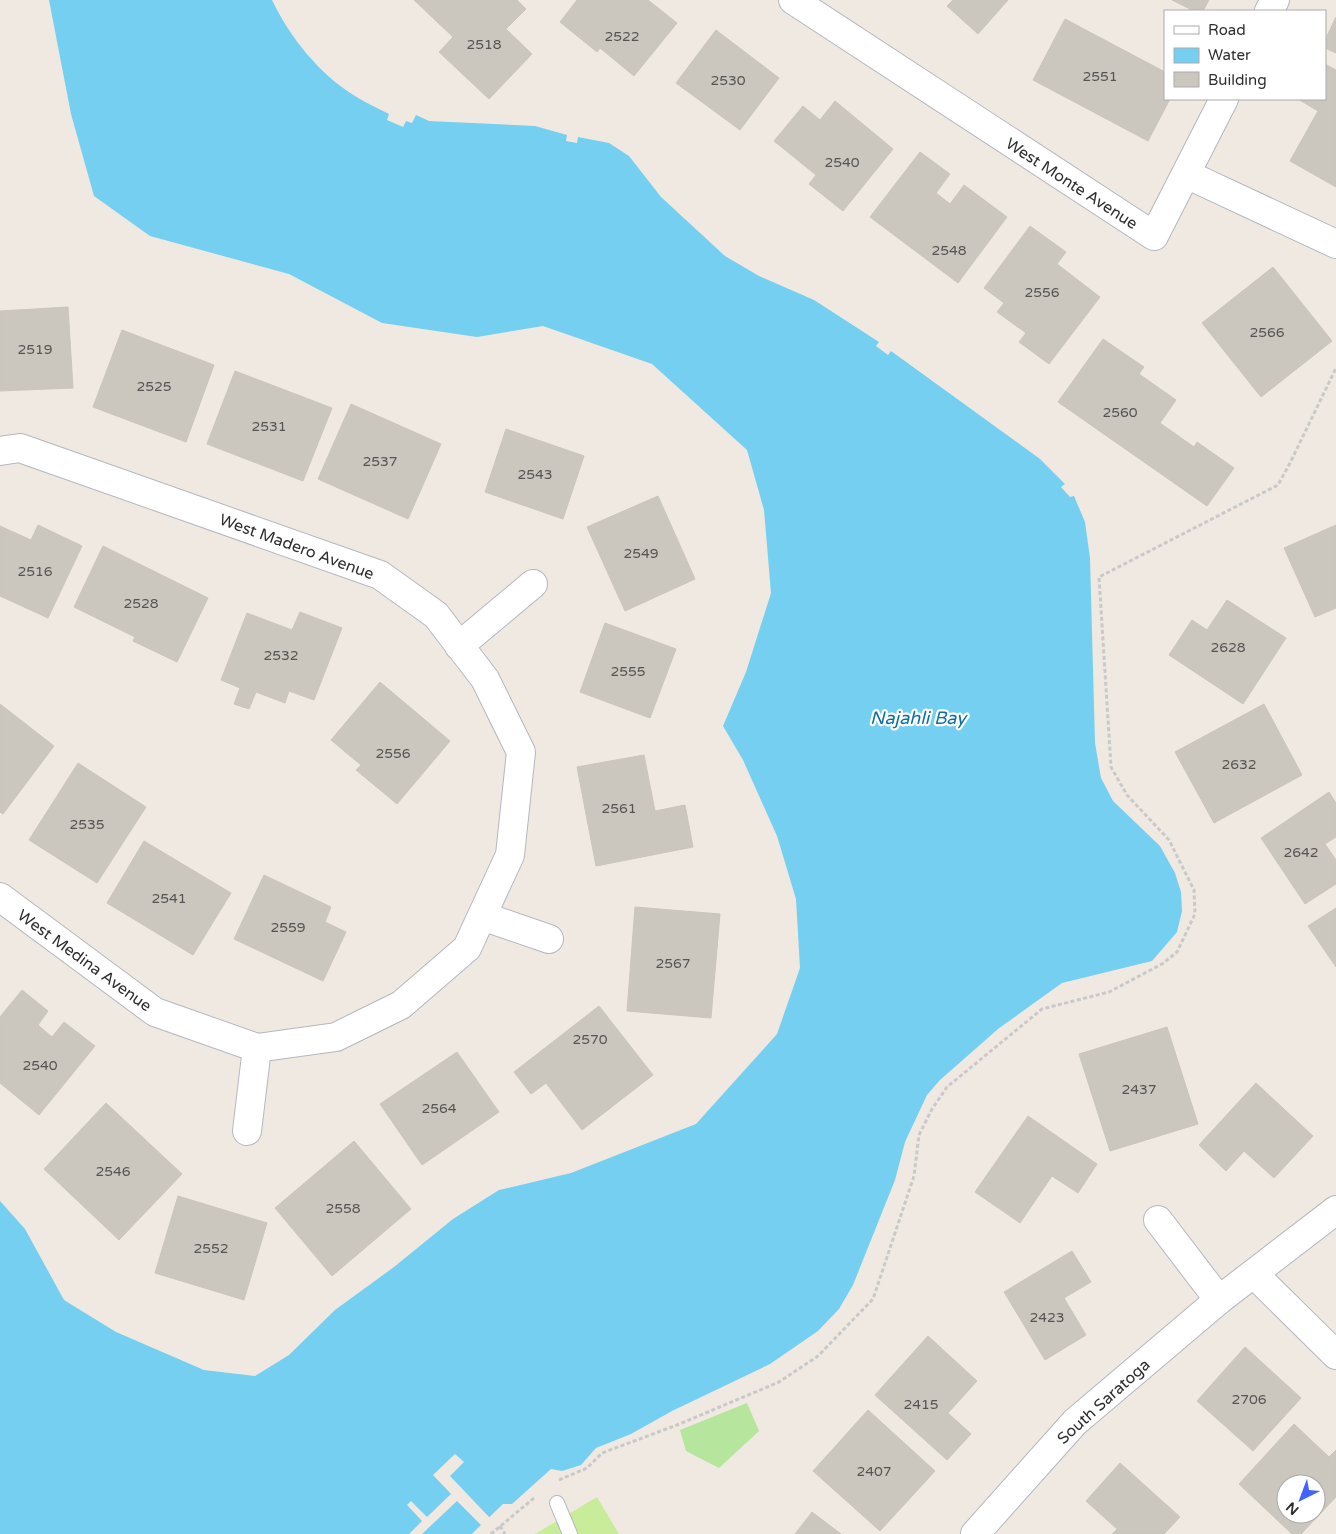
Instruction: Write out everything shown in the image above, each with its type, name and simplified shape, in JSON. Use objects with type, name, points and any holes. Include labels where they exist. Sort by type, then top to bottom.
[{"type":"street","name":"West Monte Avenue","points":[[793,0],[1154,236],[1186,174]]},
{"type":"street","points":[[1223,100],[1186,174],[1336,244]]},
{"type":"street","name":"West Madero Avenue","points":[[0,451],[20,448],[380,575],[436,615],[485,679],[521,752],[510,855],[467,948]]},
{"type":"street","points":[[459,646],[533,584]]},
{"type":"street","name":"West Medina Avenue","points":[[0,897],[155,1012],[257,1048],[336,1037],[401,1004],[467,948]]},
{"type":"street","points":[[482,916],[549,939]]},
{"type":"street","points":[[247,1131],[257,1048]]},
{"type":"street","name":"South Saratoga","points":[[983,1531],[1075,1422],[1219,1300],[1336,1210]]},
{"type":"street","points":[[1158,1220],[1219,1300]]},
{"type":"street","points":[[1254,1274],[1336,1355]]},
{"type":"lane","points":[[557,1502],[570,1534]]},
{"type":"path","points":[[553,1482],[587,1468],[602,1453],[677,1425],[779,1382],[818,1356],[873,1299],[914,1176],[918,1134],[947,1088],[1042,1009],[1109,992],[1162,964],[1177,952],[1195,914],[1194,890],[1169,840],[1127,795],[1111,767],[1099,577],[1278,485],[1336,368]]},
{"type":"path","points":[[491,1534],[538,1495]]},
{"type":"path","points":[[500,1526],[505,1534]]},
{"type":"green space","points":[[747,1403],[759,1431],[719,1468],[686,1451],[680,1430]]},
{"type":"green space","points":[[597,1497],[619,1534],[535,1534]]},
{"type":"water","name":"Najahli Bay","points":[[49,0],[272,0],[287,27],[318,66],[359,99],[389,114],[387,120],[403,127],[406,121],[412,123],[416,115],[429,121],[535,126],[567,135],[566,141],[577,143],[578,137],[609,143],[629,156],[661,197],[725,256],[759,276],[814,300],[879,342],[876,346],[888,355],[891,351],[1040,459],[1065,484],[1061,487],[1070,497],[1074,496],[1085,522],[1090,558],[1095,743],[1101,778],[1113,801],[1160,846],[1175,873],[1181,892],[1182,911],[1177,932],[1152,961],[1062,983],[998,1029],[940,1080],[927,1095],[905,1142],[895,1180],[853,1285],[839,1309],[818,1331],[770,1364],[672,1411],[631,1434],[596,1448],[581,1465],[562,1471],[551,1469],[512,1504],[503,1504],[472,1534],[0,1534],[0,1201],[25,1229],[64,1300],[116,1332],[204,1370],[255,1376],[289,1355],[335,1310],[394,1267],[453,1219],[499,1190],[571,1173],[696,1124],[777,1034],[800,968],[796,899],[777,836],[743,760],[723,726],[746,672],[771,593],[764,510],[747,450],[652,364],[543,326],[477,337],[382,323],[289,274],[150,236],[94,196],[71,114]]},
{"type":"pier","points":[[455,1454],[464,1462],[450,1476],[491,1519],[475,1534],[472,1534],[481,1525],[457,1501],[422,1534],[409,1534],[422,1521],[407,1505],[411,1501],[427,1517],[451,1494],[433,1475]]},
{"type":"building","points":[[414,0],[517,0],[526,9],[506,29],[532,54],[489,99],[439,52],[453,37]]},
{"type":"building","points":[[577,0],[648,0],[677,23],[634,76],[600,48],[597,52],[560,22]]},
{"type":"building","points":[[953,0],[1008,0],[978,34],[947,6]]},
{"type":"building","points":[[1172,0],[1209,0],[1204,10],[1192,10]]},
{"type":"building","points":[[1336,17],[1336,53],[1326,48],[1326,38]]},
{"type":"building","points":[[1065,19],[1164,71],[1164,100],[1169,100],[1148,141],[1033,80]]},
{"type":"building","points":[[716,30],[779,78],[740,130],[676,83]]},
{"type":"building","points":[[1326,65],[1336,70],[1336,187],[1290,161],[1318,111],[1300,100],[1326,100]]},
{"type":"building","points":[[835,101],[893,149],[843,211],[809,184],[816,175],[774,141],[803,106],[820,120]]},
{"type":"building","points":[[920,152],[950,174],[936,193],[950,204],[964,185],[1007,217],[958,283],[870,217]]},
{"type":"building","points":[[1030,226],[1066,252],[1057,264],[1100,297],[1049,364],[1019,342],[1026,333],[997,312],[1004,303],[984,288]]},
{"type":"building","points":[[1273,267],[1332,341],[1261,397],[1202,323]]},
{"type":"building","points":[[68,307],[73,388],[0,391],[0,311]]},
{"type":"building","points":[[122,330],[214,365],[186,442],[93,407]]},
{"type":"building","points":[[1103,339],[1144,367],[1139,374],[1176,400],[1160,423],[1194,447],[1197,442],[1234,468],[1207,506],[1058,402]]},
{"type":"building","points":[[235,371],[332,408],[303,481],[207,444]]},
{"type":"building","points":[[351,404],[441,444],[408,519],[318,479]]},
{"type":"building","points":[[506,429],[584,456],[563,519],[485,492]]},
{"type":"building","points":[[658,496],[695,579],[625,611],[587,527]]},
{"type":"building","points":[[38,525],[82,546],[48,618],[0,596],[0,526],[31,540]]},
{"type":"building","points":[[1336,525],[1336,608],[1315,617],[1284,548]]},
{"type":"building","points":[[103,546],[208,598],[177,662],[133,641],[135,637],[74,607]]},
{"type":"building","points":[[1227,600],[1286,638],[1243,704],[1169,655],[1192,620],[1207,630]]},
{"type":"building","points":[[300,612],[342,628],[314,700],[289,691],[285,703],[256,692],[249,709],[234,704],[240,688],[221,680],[247,613],[292,630]]},
{"type":"building","points":[[605,623],[676,649],[650,718],[580,692]]},
{"type":"building","points":[[380,682],[450,741],[397,804],[356,770],[361,765],[331,740]]},
{"type":"building","points":[[0,704],[54,746],[3,814],[0,812]]},
{"type":"building","points":[[1264,704],[1302,775],[1214,823],[1175,752]]},
{"type":"building","points":[[644,755],[655,811],[685,805],[693,847],[596,866],[577,767]]},
{"type":"building","points":[[78,763],[146,807],[97,883],[29,840]]},
{"type":"building","points":[[1329,792],[1336,803],[1336,837],[1325,844],[1336,860],[1336,884],[1305,904],[1261,838]]},
{"type":"building","points":[[144,841],[231,893],[193,955],[107,903]]},
{"type":"building","points":[[264,875],[331,907],[325,922],[346,932],[323,981],[234,939]]},
{"type":"building","points":[[635,907],[720,914],[711,1018],[627,1011]]},
{"type":"building","points":[[1336,908],[1336,967],[1308,926]]},
{"type":"building","points":[[22,990],[48,1011],[38,1025],[52,1037],[64,1022],[95,1046],[39,1115],[0,1083],[0,1017]]},
{"type":"building","points":[[599,1006],[653,1075],[582,1130],[546,1083],[531,1094],[514,1072]]},
{"type":"building","points":[[1167,1027],[1198,1124],[1110,1151],[1079,1054]]},
{"type":"building","points":[[457,1052],[499,1112],[422,1165],[380,1104]]},
{"type":"building","points":[[1256,1083],[1313,1136],[1274,1178],[1244,1151],[1226,1171],[1199,1145]]},
{"type":"building","points":[[106,1103],[182,1174],[119,1240],[44,1169]]},
{"type":"building","points":[[1028,1116],[1097,1164],[1078,1193],[1052,1176],[1020,1223],[975,1192]]},
{"type":"building","points":[[354,1141],[411,1209],[332,1276],[275,1208]]},
{"type":"building","points":[[178,1196],[267,1223],[244,1300],[155,1273]]},
{"type":"building","points":[[1072,1251],[1091,1282],[1064,1298],[1086,1335],[1045,1360],[1004,1292]]},
{"type":"building","points":[[928,1336],[977,1381],[948,1413],[971,1434],[947,1460],[875,1395]]},
{"type":"building","points":[[1245,1347],[1301,1398],[1253,1451],[1197,1401]]},
{"type":"building","points":[[868,1410],[935,1471],[880,1531],[813,1471]]},
{"type":"building","points":[[1294,1424],[1329,1457],[1336,1450],[1336,1497],[1326,1508],[1326,1474],[1276,1474],[1276,1519],[1239,1484]]},
{"type":"building","points":[[1120,1463],[1180,1517],[1164,1534],[1112,1534],[1117,1529],[1086,1501]]},
{"type":"building","points":[[812,1512],[841,1534],[795,1534]]},
{"type":"building","points":[[1281,1524],[1310,1524],[1301,1534],[1292,1534]]}]
